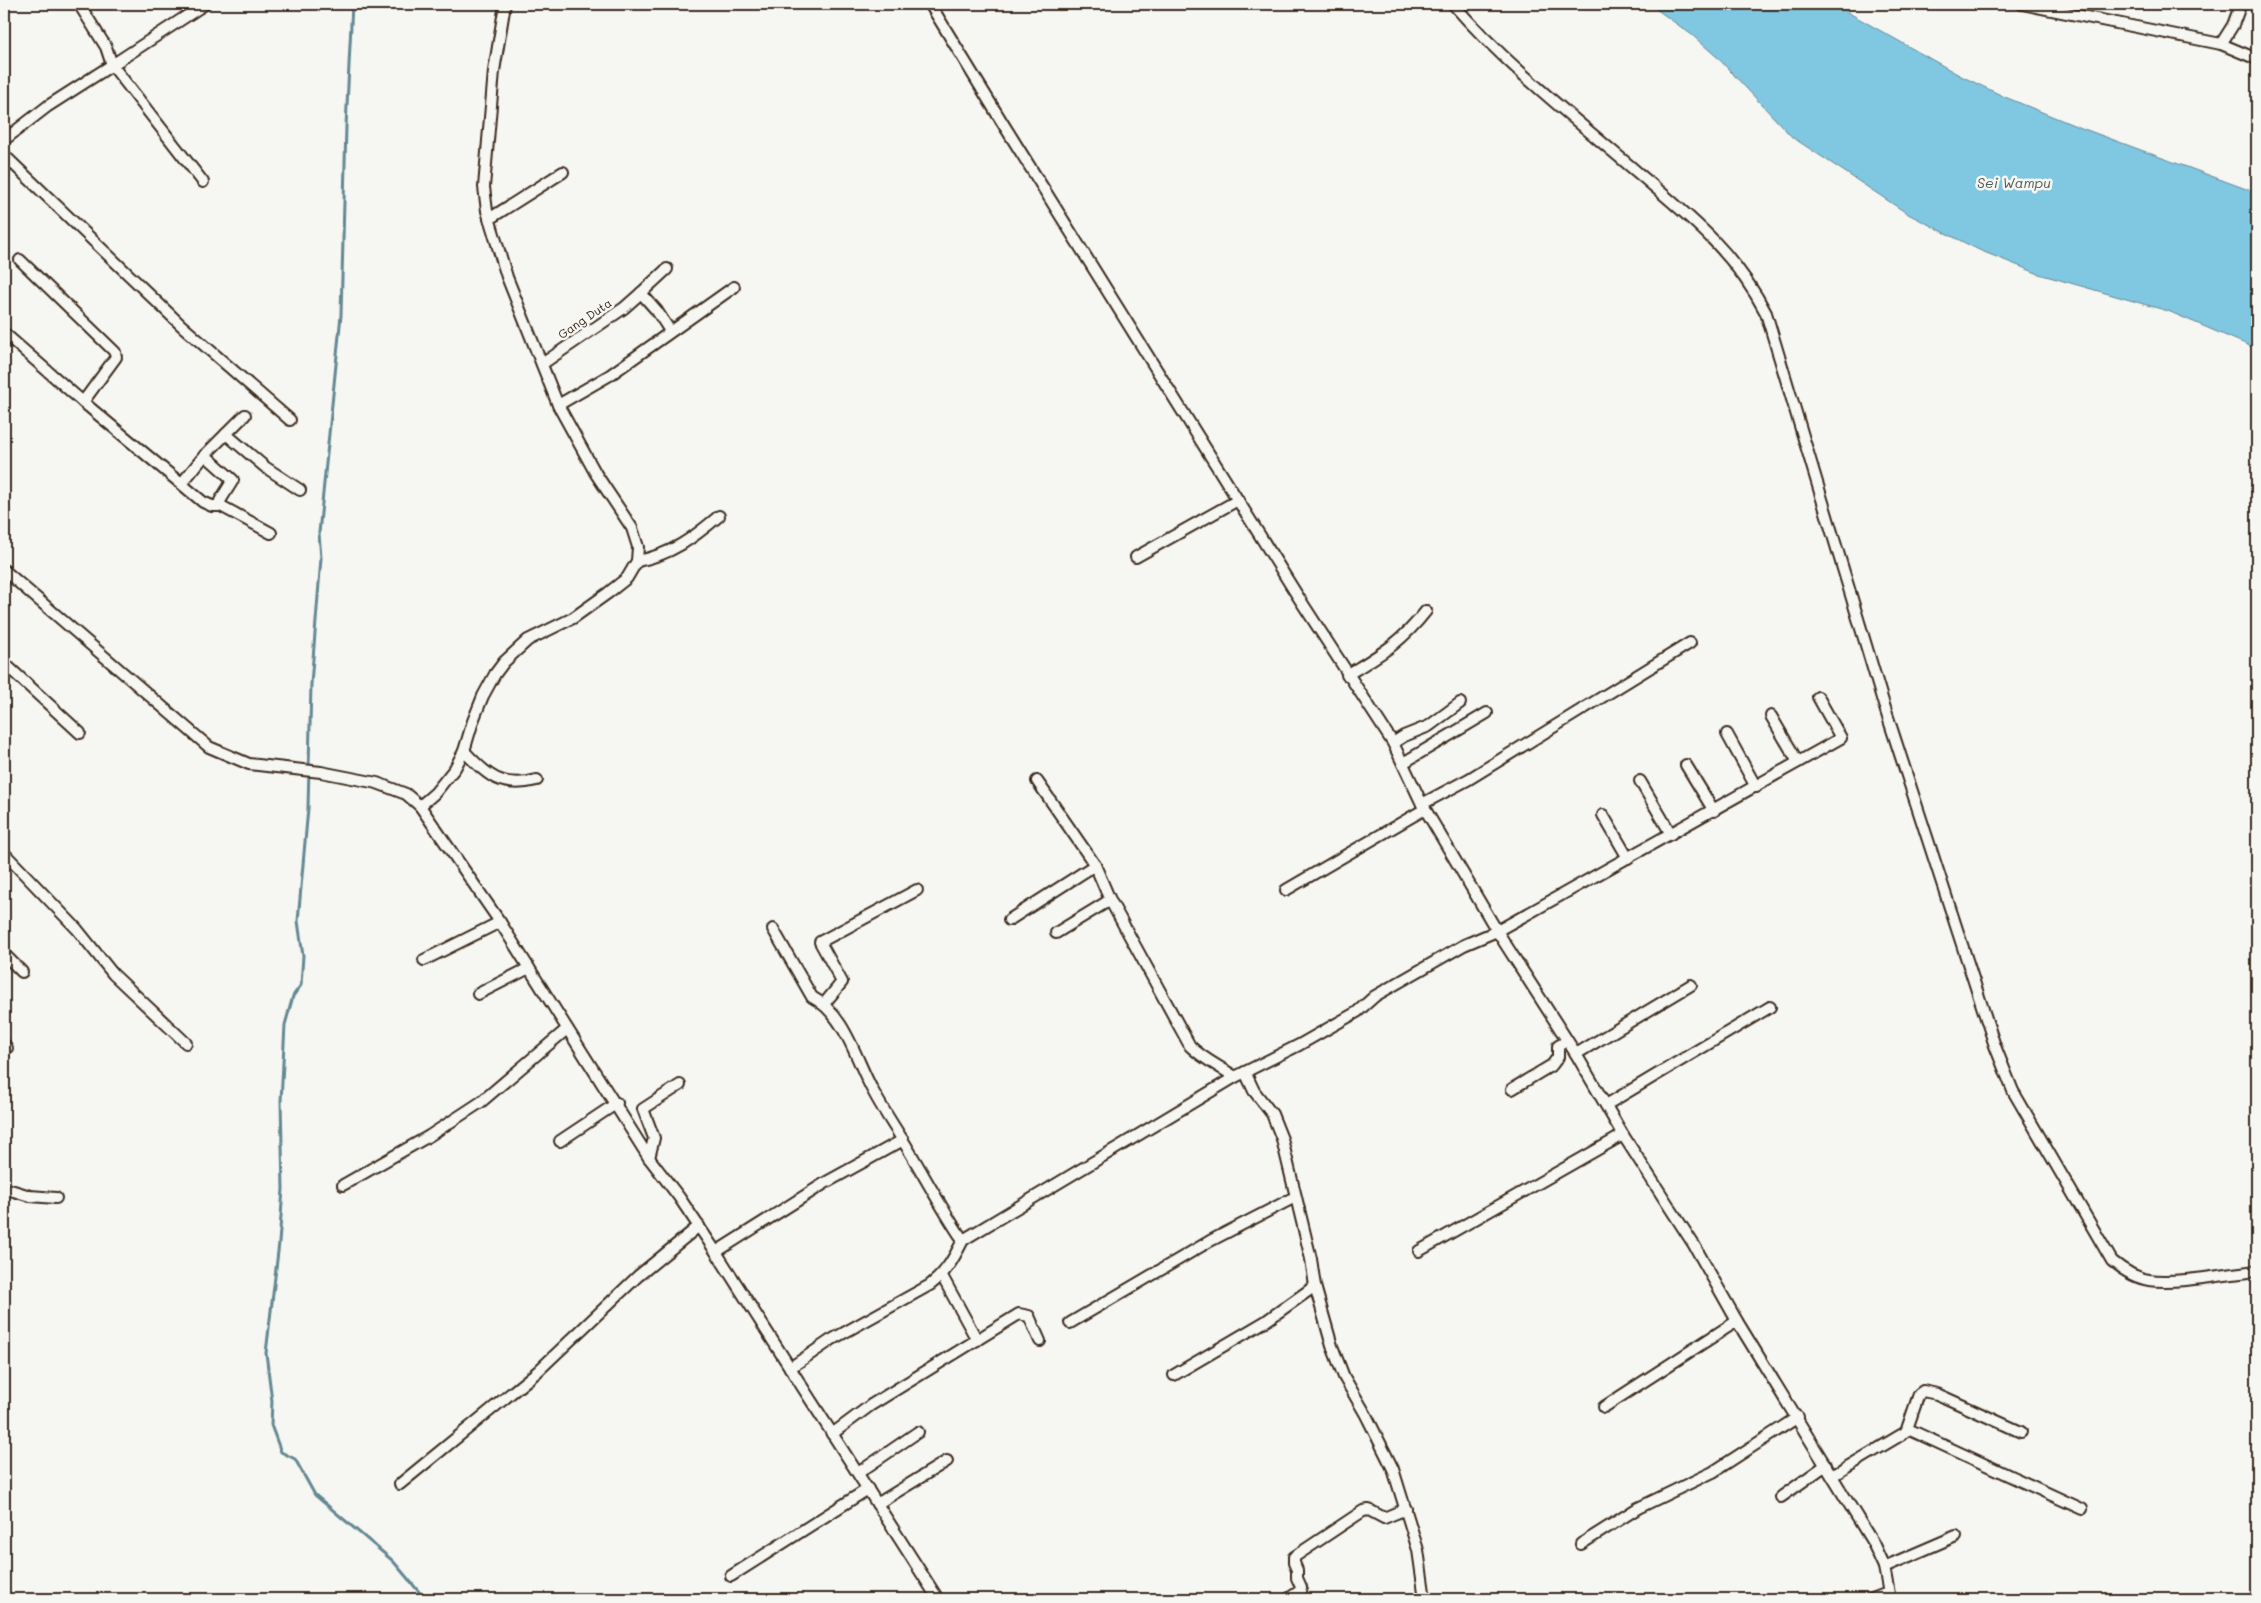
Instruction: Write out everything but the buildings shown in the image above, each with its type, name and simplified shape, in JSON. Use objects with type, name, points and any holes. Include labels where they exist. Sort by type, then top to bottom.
[{"type":"street","points":[[79,4],[106,47],[112,65],[202,182]]},
{"type":"street","points":[[4,140],[48,106],[205,4]]},
{"type":"street","points":[[420,806],[449,776],[464,751],[483,696],[504,662],[528,640],[573,618],[608,593],[627,578],[637,561],[638,547],[632,528],[596,474],[558,405],[504,270],[489,219],[484,187],[494,71],[504,4]]},
{"type":"street","points":[[930,4],[1347,675],[1393,743],[1423,807],[1497,931],[1576,1054],[1623,1135],[1694,1245],[1737,1321],[1798,1417],[1873,1543],[1884,1568],[1889,1596],[1872,1599]]},
{"type":"street","points":[[1453,4],[1467,20],[1534,84],[1704,229],[1730,256],[1752,285],[1766,313],[1884,705],[1995,1046],[2013,1091],[2112,1261],[2122,1269],[2148,1280],[2168,1280],[2257,1271]]},
{"type":"street","points":[[2022,4],[2220,44],[2257,59]]},
{"type":"street","points":[[2220,44],[2233,25],[2239,9]]},
{"type":"street","points":[[4,155],[182,326],[290,420]]},
{"type":"street","points":[[489,219],[563,172]]},
{"type":"street","points":[[20,260],[115,352],[116,357],[83,402]]},
{"type":"street","name":"Gang Duta","points":[[542,364],[624,308],[667,269]]},
{"type":"street","points":[[558,405],[610,375],[670,331],[709,307],[734,287]]},
{"type":"street","points":[[640,293],[657,311],[670,331]]},
{"type":"street","points":[[4,333],[203,502],[212,506],[221,506],[271,534]]},
{"type":"street","points":[[182,483],[205,455],[245,415]]},
{"type":"street","points":[[226,434],[265,467],[300,490]]},
{"type":"street","points":[[205,455],[233,480],[220,500],[221,506]]},
{"type":"street","points":[[1136,557],[1238,500]]},
{"type":"street","points":[[637,561],[657,556],[683,544],[718,516]]},
{"type":"street","points":[[4,570],[209,747],[249,764],[321,772],[377,783],[406,794],[420,806],[500,922],[567,1029],[617,1103],[649,1158],[680,1197],[716,1252],[938,1599]]},
{"type":"street","points":[[1347,675],[1396,644],[1411,630],[1426,611]]},
{"type":"street","points":[[1286,890],[1690,643]]},
{"type":"street","points":[[4,663],[80,733]]},
{"type":"street","points":[[790,1368],[831,1340],[930,1285],[942,1276],[963,1240],[1240,1074],[1298,1045],[1348,1016],[1375,996],[1456,950],[1497,931],[1714,811],[1841,738],[1818,697]]},
{"type":"street","points":[[1393,743],[1429,726],[1460,703]]},
{"type":"street","points":[[1402,763],[1487,713]]},
{"type":"street","points":[[1772,716],[1798,762]]},
{"type":"street","points":[[1727,734],[1756,787]]},
{"type":"street","points":[[464,751],[478,766],[502,782],[524,783],[537,780]]},
{"type":"street","points":[[1686,765],[1714,811]]},
{"type":"street","points":[[1037,781],[1095,865],[1110,900],[1190,1046],[1203,1059],[1240,1074],[1267,1106],[1275,1121],[1282,1139],[1311,1259],[1315,1286],[1338,1363],[1393,1469],[1418,1550],[1425,1599]]},
{"type":"street","points":[[1640,781],[1671,834]]},
{"type":"street","points":[[1603,815],[1628,858]]},
{"type":"street","points":[[4,852],[77,929],[113,974],[186,1042]]},
{"type":"street","points":[[1009,920],[1095,865]]},
{"type":"street","points":[[824,1004],[842,982],[820,942],[917,890]]},
{"type":"street","points":[[1056,933],[1110,900]]},
{"type":"street","points":[[424,960],[500,922]]},
{"type":"street","points":[[773,929],[812,997],[824,1004],[848,1037],[872,1089],[940,1206],[963,1240]]},
{"type":"street","points":[[4,954],[22,972]]},
{"type":"street","points":[[478,994],[529,968]]},
{"type":"street","points":[[1576,1054],[1691,985]]},
{"type":"street","points":[[1606,1105],[1770,1007]]},
{"type":"street","points":[[343,1186],[429,1136],[481,1102],[567,1029]]},
{"type":"street","points":[[1512,1089],[1552,1065],[1558,1057],[1558,1046],[1567,1041]]},
{"type":"street","points":[[649,1158],[654,1138],[644,1109],[680,1085]]},
{"type":"street","points":[[560,1141],[617,1103]]},
{"type":"street","points":[[1419,1251],[1623,1135]]},
{"type":"street","points":[[716,1252],[824,1183],[903,1140]]},
{"type":"street","points":[[4,1188],[30,1196],[56,1198]]},
{"type":"street","points":[[1070,1323],[1194,1250],[1295,1197]]},
{"type":"street","points":[[400,1484],[537,1372],[638,1276],[699,1226]]},
{"type":"street","points":[[942,1276],[978,1340]]},
{"type":"street","points":[[1174,1375],[1266,1321],[1315,1286]]},
{"type":"street","points":[[832,1434],[871,1405],[1019,1314],[1025,1314],[1031,1319],[1040,1341]]},
{"type":"street","points":[[1604,1407],[1737,1321]]},
{"type":"street","points":[[1832,1476],[1900,1436],[1908,1429],[1919,1394],[1927,1391],[2021,1432]]},
{"type":"street","points":[[1581,1544],[1638,1508],[1713,1472],[1798,1417]]},
{"type":"street","points":[[1908,1429],[2082,1509]]},
{"type":"street","points":[[858,1473],[918,1432]]},
{"type":"street","points":[[877,1504],[947,1461]]},
{"type":"street","points":[[1781,1497],[1826,1466]]},
{"type":"street","points":[[731,1576],[868,1489]]},
{"type":"street","points":[[1288,1599],[1300,1592],[1301,1587],[1297,1578],[1294,1556],[1364,1512],[1369,1510],[1384,1518],[1406,1510]]},
{"type":"street","points":[[1884,1568],[1956,1536]]},
{"type":"water","name":"Sei Wampu","points":[[1649,4],[1833,4],[1961,76],[2005,97],[2076,126],[2257,193],[2257,349],[2168,311],[2039,274],[1979,250],[1908,214],[1792,137],[1717,57],[1692,35]]},
{"type":"waterway","points":[[352,4],[346,126],[341,315],[319,533],[321,558],[311,684],[308,808],[298,921],[303,956],[301,985],[293,996],[285,1025],[281,1101],[283,1189],[279,1243],[266,1353],[272,1401],[271,1425],[281,1452],[295,1459],[315,1495],[393,1561],[425,1599]]}]
